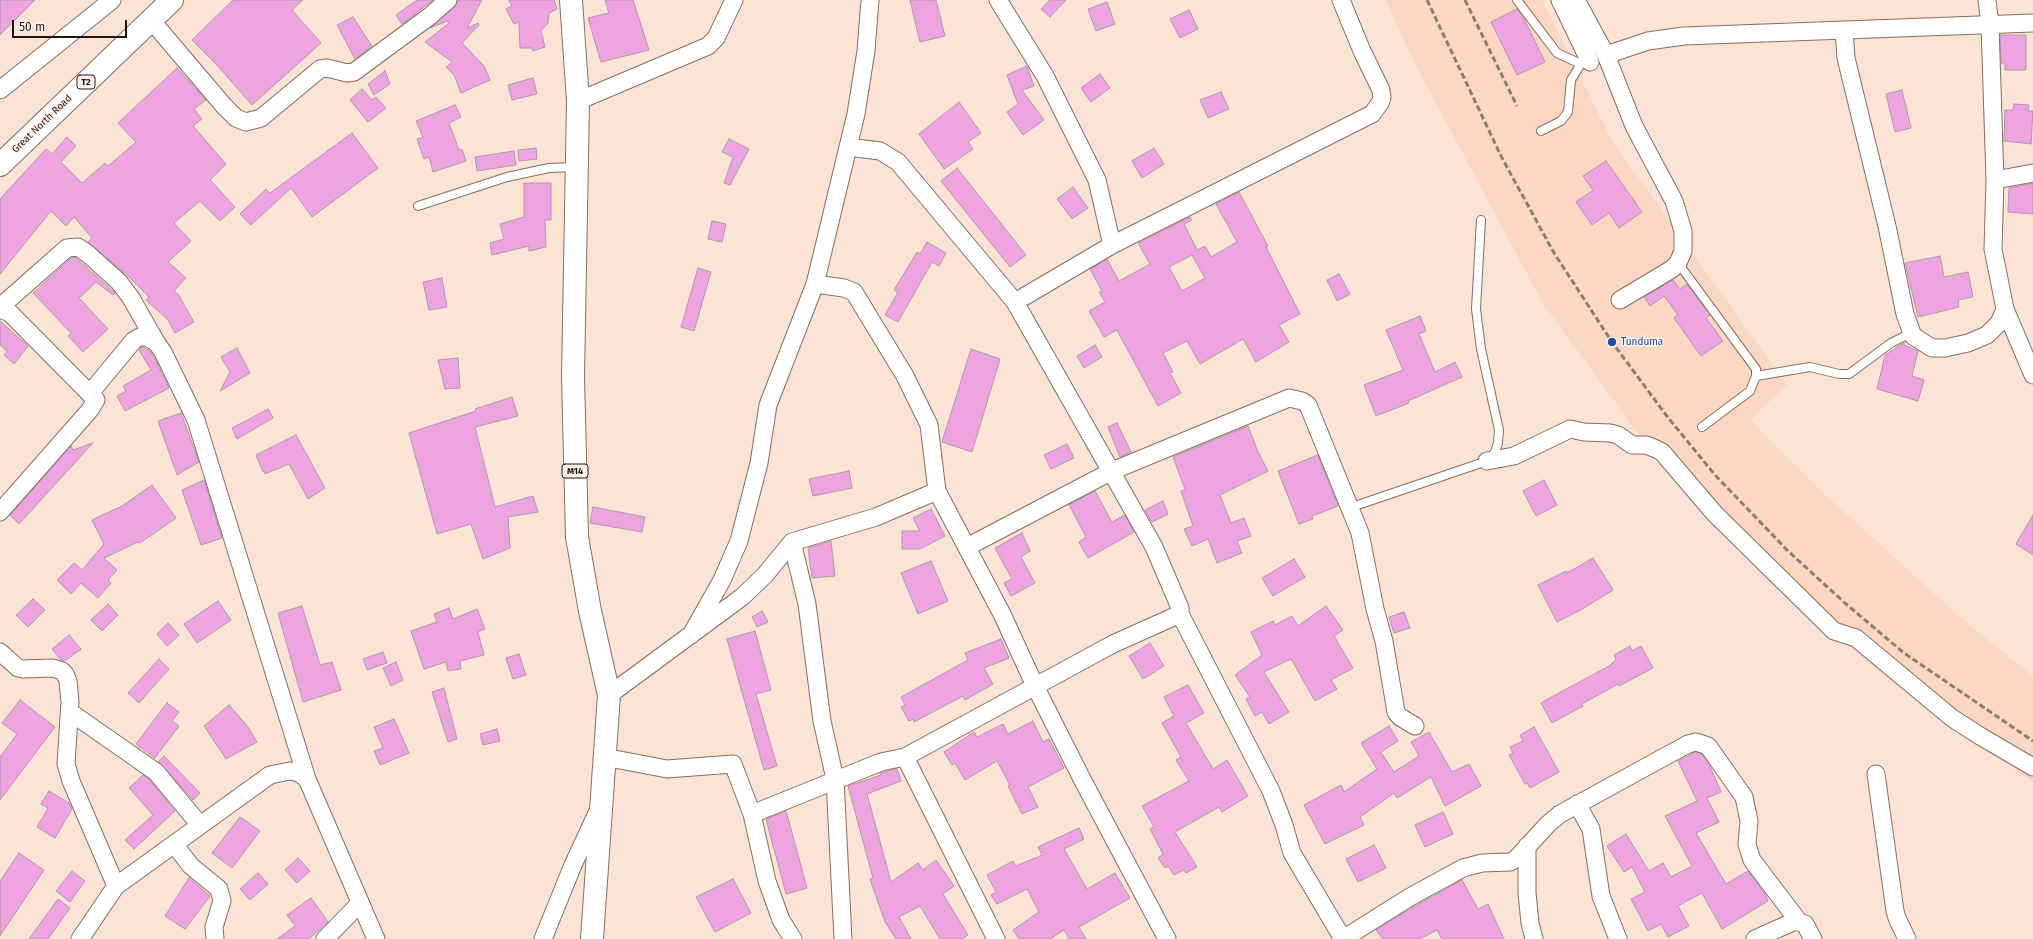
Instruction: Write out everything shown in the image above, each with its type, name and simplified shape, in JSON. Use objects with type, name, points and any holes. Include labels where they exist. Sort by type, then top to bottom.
[{"type":"main road","name":"Great North Road","points":[[0,165],[172,0]]},
{"type":"main road","name":"M14","points":[[571,0],[578,101],[573,377],[577,537],[590,611],[609,695],[592,939]]},
{"type":"street","points":[[0,90],[112,0]]},
{"type":"street","points":[[151,20],[224,106],[236,118],[246,122],[261,118],[320,69],[327,68],[347,74],[354,72],[430,16],[448,0]]},
{"type":"street","points":[[578,101],[708,46],[716,38],[734,0]]},
{"type":"street","points":[[691,635],[722,580],[739,541],[759,463],[768,406],[815,284],[856,114],[866,51],[870,0]]},
{"type":"street","points":[[998,0],[1045,76],[1097,180],[1112,245]]},
{"type":"street","points":[[1015,302],[1112,245],[1372,114],[1378,107],[1382,98],[1381,90],[1362,51],[1341,0]]},
{"type":"street","points":[[1560,0],[1586,63]]},
{"type":"street","points":[[1576,0],[1606,55],[1634,126],[1674,201],[1683,231],[1683,251],[1678,263],[1672,269],[1620,300]]},
{"type":"street","points":[[1987,0],[1990,25],[1995,180],[1993,249],[2005,309],[2033,375]]},
{"type":"street","points":[[1606,55],[1660,38],[2033,23]]},
{"type":"street","points":[[1844,30],[1846,58],[1887,226],[1905,314],[1913,336],[1932,348],[1945,348],[1968,343],[1987,335],[1996,327],[2005,309]]},
{"type":"street","points":[[848,147],[880,151],[898,162],[1015,302],[1154,547],[1180,608],[1180,614],[1271,791],[1284,825],[1292,854],[1343,939],[1410,897],[1463,868],[1482,863],[1510,862],[1516,859],[1548,824],[1577,804],[1688,744],[1696,742],[1708,746],[1744,797],[1749,821],[1747,844],[1752,860],[1799,922]]},
{"type":"street","points":[[1995,180],[2033,173]]},
{"type":"street","points":[[0,512],[89,411],[96,400],[91,392],[10,314],[0,308],[68,248],[78,247],[119,282],[131,298],[163,352],[196,420],[307,779],[376,939]]},
{"type":"street","points":[[815,284],[844,288],[854,292],[905,376],[929,425],[937,490],[1002,614],[1036,688],[1166,939]]},
{"type":"street","points":[[91,392],[134,340],[140,337],[156,342]]},
{"type":"street","points":[[967,547],[1112,471],[1289,398],[1294,398],[1308,405],[1360,533],[1375,609],[1384,641],[1396,712],[1400,717],[1415,726]]},
{"type":"street","points":[[1487,462],[1514,456],[1570,429],[1584,432],[1610,432],[1618,435],[1632,445],[1646,445],[1662,452],[1715,514],[1834,631],[1856,638],[1952,718],[1980,736],[2033,766]]},
{"type":"street","points":[[609,695],[742,597],[765,575],[792,542],[876,517],[937,490]]},
{"type":"street","points":[[792,542],[807,604],[822,722],[835,779],[843,939]]},
{"type":"street","points":[[752,814],[835,779],[864,770],[881,762],[905,757],[1036,688],[1113,644],[1180,614]]},
{"type":"street","points":[[0,652],[18,668],[53,668],[62,671],[68,681],[70,712],[66,764],[116,886]]},
{"type":"street","points":[[70,712],[156,772],[200,825]]},
{"type":"street","points":[[604,757],[667,769],[733,764],[752,814],[767,881],[781,920],[793,939]]},
{"type":"street","points":[[905,757],[996,939]]},
{"type":"street","points":[[80,939],[116,886],[270,774],[290,771],[299,773],[307,779]]},
{"type":"street","points":[[1876,774],[1895,911],[1907,939]]},
{"type":"street","points":[[543,939],[601,803]]},
{"type":"street","points":[[1577,804],[1591,829],[1601,896],[1618,939]]},
{"type":"street","points":[[174,844],[191,866],[218,889],[222,901],[214,927],[215,939]]},
{"type":"street","points":[[1527,846],[1527,893],[1530,923],[1534,939]]},
{"type":"street","points":[[325,939],[360,903]]},
{"type":"street","points":[[1756,939],[1790,922],[1805,924],[1813,939]]},
{"type":"lane","points":[[1517,0],[1553,49],[1564,57],[1586,63]]},
{"type":"lane","points":[[1540,131],[1561,121],[1568,112],[1571,80],[1586,63],[1606,55]]},
{"type":"lane","points":[[418,206],[507,177],[549,168],[577,167]]},
{"type":"lane","points":[[1349,508],[1487,462],[1495,452],[1498,443],[1499,430],[1481,349],[1476,309],[1481,220]]},
{"type":"lane","points":[[1678,263],[1756,369],[1756,376],[1750,391],[1702,427]]},
{"type":"lane","points":[[1756,376],[1810,366],[1839,374],[1849,374],[1895,341],[1905,336],[1913,336]]},
{"type":"shaded area","points":[[1386,0],[1542,0],[1612,141],[1787,385],[1751,419],[1770,441],[1832,501],[1969,625],[2033,676],[2033,782],[1925,708],[1767,581],[1656,458],[1542,302],[1412,58]]},
{"type":"building","points":[[0,0],[35,0],[0,35]]},
{"type":"building","points":[[233,0],[303,0],[292,10],[321,43],[252,105],[216,64],[192,40]]},
{"type":"building","points":[[417,0],[433,0],[402,24],[396,15]]},
{"type":"building","points":[[458,0],[482,0],[467,28],[478,23],[479,25],[462,43],[484,66],[490,80],[461,93],[454,75],[446,67],[452,62],[425,42],[449,23],[448,21],[430,28],[455,7]]},
{"type":"building","points":[[509,0],[554,0],[557,9],[549,13],[548,23],[541,31],[545,47],[533,51],[532,48],[520,48],[519,22],[514,24],[506,9],[512,6]]},
{"type":"building","points":[[605,0],[633,0],[649,50],[601,62],[588,18],[609,13]]},
{"type":"building","points":[[910,0],[936,0],[945,36],[920,42]]},
{"type":"building","points":[[1050,0],[1066,0],[1050,17],[1041,9]]},
{"type":"building","points":[[1107,2],[1115,24],[1096,31],[1088,9]]},
{"type":"building","points":[[1517,9],[1523,17],[1545,62],[1517,75],[1491,22]]},
{"type":"building","points":[[1189,10],[1198,29],[1180,38],[1170,19]]},
{"type":"building","points":[[353,17],[372,46],[355,59],[337,25]]},
{"type":"building","points":[[2000,35],[2026,35],[2026,70],[2005,70],[2005,63],[2001,63]]},
{"type":"building","points":[[1027,66],[1034,86],[1022,90],[1044,120],[1023,135],[1007,112],[1018,104],[1007,75]]},
{"type":"building","points":[[177,68],[206,100],[194,109],[202,119],[193,126],[226,164],[210,180],[235,207],[220,221],[200,201],[174,223],[191,241],[168,262],[186,278],[174,291],[178,294],[194,322],[175,333],[168,320],[146,300],[149,297],[128,276],[88,242],[92,238],[74,217],[66,226],[51,211],[0,274],[0,199],[46,149],[52,154],[67,137],[76,146],[61,162],[82,183],[105,163],[108,166],[136,142],[118,123]]},
{"type":"building","points":[[385,71],[390,84],[374,95],[368,84]]},
{"type":"building","points":[[1100,74],[1110,88],[1091,102],[1081,88]]},
{"type":"building","points":[[533,78],[537,94],[512,100],[508,85]]},
{"type":"building","points":[[362,89],[372,100],[376,97],[386,108],[368,122],[350,100]]},
{"type":"building","points":[[1902,90],[1911,128],[1895,132],[1886,94]]},
{"type":"building","points":[[1221,92],[1229,109],[1208,118],[1200,100]]},
{"type":"building","points":[[959,102],[981,133],[968,142],[973,149],[944,169],[919,134]]},
{"type":"building","points":[[2014,104],[2029,105],[2028,111],[2033,111],[2031,144],[2004,141],[2005,110],[2013,110]]},
{"type":"building","points":[[455,105],[461,117],[449,123],[459,150],[462,149],[466,161],[433,172],[429,157],[424,159],[417,139],[423,137],[416,121]]},
{"type":"building","points":[[352,133],[378,168],[312,217],[291,188],[251,225],[240,214],[266,189],[270,193]]},
{"type":"building","points":[[729,139],[749,149],[730,185],[724,183],[733,157],[722,152]]},
{"type":"building","points":[[536,148],[537,159],[519,161],[518,150]]},
{"type":"building","points":[[1154,148],[1164,164],[1142,178],[1132,161]]},
{"type":"building","points":[[514,151],[516,165],[477,171],[475,157]]},
{"type":"building","points":[[1606,161],[1642,212],[1619,228],[1609,213],[1592,225],[1576,202],[1593,190],[1583,176]]},
{"type":"building","points":[[957,168],[1026,255],[1010,267],[941,181]]},
{"type":"building","points":[[524,183],[551,183],[551,220],[545,220],[546,247],[529,251],[529,246],[492,255],[490,243],[504,239],[500,224],[524,217]]},
{"type":"building","points":[[2033,183],[2033,214],[2008,212],[2009,188]]},
{"type":"building","points":[[1073,187],[1088,208],[1072,219],[1057,199]]},
{"type":"building","points":[[1239,192],[1268,246],[1266,247],[1300,314],[1279,325],[1289,342],[1256,362],[1243,339],[1200,364],[1187,341],[1163,353],[1173,372],[1170,373],[1181,393],[1158,406],[1117,330],[1104,337],[1089,311],[1105,302],[1099,292],[1102,291],[1090,269],[1107,259],[1119,281],[1150,264],[1138,243],[1190,217],[1192,220],[1184,224],[1197,250],[1205,246],[1211,257],[1237,242],[1216,204]],"holes":[[[1192,255],[1205,278],[1182,291],[1169,267]]]},
{"type":"building","points":[[712,221],[726,224],[722,242],[708,239]]},
{"type":"building","points":[[927,242],[946,253],[939,266],[932,262],[898,322],[885,315],[898,292],[894,290],[917,252],[920,254]]},
{"type":"building","points":[[1940,256],[1944,277],[1968,272],[1973,297],[1958,300],[1959,307],[1918,317],[1905,263]]},
{"type":"building","points":[[75,257],[115,293],[113,295],[96,282],[79,298],[108,329],[83,352],[68,336],[71,333],[33,293],[71,258]]},
{"type":"building","points":[[698,268],[711,272],[694,331],[681,327]]},
{"type":"building","points":[[1339,274],[1350,294],[1337,301],[1327,280]]},
{"type":"building","points":[[442,278],[447,307],[429,310],[423,282]]},
{"type":"building","points":[[1673,280],[1680,289],[1687,284],[1710,315],[1706,318],[1723,341],[1701,356],[1674,318],[1678,315],[1664,296],[1650,306],[1644,297]]},
{"type":"building","points":[[1420,316],[1426,331],[1419,334],[1435,372],[1455,362],[1462,377],[1408,401],[1409,403],[1376,416],[1364,385],[1403,370],[1386,330]]},
{"type":"building","points":[[0,321],[28,346],[14,364],[4,355],[7,351],[0,345]]},
{"type":"building","points":[[1904,343],[1904,345],[1918,351],[1912,376],[1924,380],[1918,401],[1877,389],[1885,355]]},
{"type":"building","points":[[1095,345],[1102,357],[1084,368],[1077,356]]},
{"type":"building","points":[[142,347],[149,350],[154,357],[169,388],[125,411],[117,396],[126,391],[123,386],[151,370],[139,350]]},
{"type":"building","points":[[237,348],[250,373],[220,391],[230,372],[221,357]]},
{"type":"building","points":[[971,349],[1000,359],[972,452],[942,442]]},
{"type":"building","points":[[458,358],[460,388],[445,389],[438,360]]},
{"type":"building","points":[[512,397],[518,416],[475,427],[495,507],[533,496],[538,512],[508,517],[510,548],[483,559],[471,524],[437,534],[409,433],[476,411],[475,409]]},
{"type":"building","points":[[268,409],[273,418],[237,439],[232,428]]},
{"type":"building","points":[[181,413],[199,462],[177,475],[158,421]]},
{"type":"building","points":[[1117,423],[1131,452],[1120,457],[1108,427]]},
{"type":"building","points":[[1248,426],[1258,452],[1268,471],[1220,495],[1231,523],[1244,518],[1251,536],[1237,541],[1242,553],[1217,563],[1208,539],[1192,546],[1184,529],[1193,526],[1181,491],[1185,489],[1173,457]]},
{"type":"building","points":[[296,435],[325,488],[308,499],[289,464],[265,474],[256,455]]},
{"type":"building","points":[[93,443],[19,524],[10,515],[71,446],[73,450]]},
{"type":"building","points":[[1067,444],[1074,458],[1051,469],[1044,455]]},
{"type":"building","points":[[1318,455],[1338,506],[1312,516],[1313,519],[1299,524],[1278,471]]},
{"type":"building","points":[[849,471],[852,488],[813,496],[809,479]]},
{"type":"building","points":[[204,480],[222,538],[201,545],[182,490]]},
{"type":"building","points":[[1544,480],[1557,505],[1536,516],[1523,491]]},
{"type":"building","points":[[152,485],[176,518],[140,543],[138,542],[104,558],[117,570],[108,580],[111,583],[98,598],[81,583],[71,594],[57,580],[74,563],[82,570],[104,544],[92,520],[122,506]]},
{"type":"building","points":[[1095,491],[1112,522],[1125,515],[1134,532],[1088,558],[1079,542],[1086,537],[1069,505]]},
{"type":"building","points":[[1163,501],[1168,514],[1152,522],[1145,510]]},
{"type":"building","points":[[593,507],[645,517],[642,532],[590,523]]},
{"type":"building","points":[[931,509],[945,536],[920,549],[902,549],[902,531],[920,531],[913,518]]},
{"type":"building","points":[[2033,515],[2033,555],[2016,544]]},
{"type":"building","points":[[1022,533],[1030,551],[1021,557],[1035,583],[1011,596],[1004,583],[1012,579],[995,548]]},
{"type":"building","points":[[831,541],[835,576],[812,578],[808,548]]},
{"type":"building","points":[[1593,558],[1613,590],[1579,611],[1557,622],[1538,585],[1566,571],[1567,573]]},
{"type":"building","points":[[1294,559],[1305,577],[1273,596],[1262,578]]},
{"type":"building","points":[[931,561],[948,601],[918,614],[901,573]]},
{"type":"building","points":[[33,599],[45,610],[28,627],[16,615]]},
{"type":"building","points":[[218,601],[231,620],[197,643],[184,624]]},
{"type":"building","points":[[108,604],[118,615],[102,631],[91,620]]},
{"type":"building","points":[[302,606],[320,665],[332,662],[341,690],[303,702],[278,613]]},
{"type":"building","points":[[1326,606],[1343,630],[1334,636],[1353,668],[1331,680],[1337,689],[1315,701],[1291,659],[1264,672],[1289,712],[1269,724],[1262,712],[1255,716],[1246,699],[1250,697],[1235,675],[1262,655],[1251,632],[1273,621],[1275,625],[1292,616],[1298,626]]},
{"type":"building","points":[[449,608],[453,619],[477,609],[485,629],[478,632],[484,655],[460,661],[461,669],[448,671],[446,662],[424,669],[411,631],[437,622],[434,614]]},
{"type":"building","points":[[762,611],[768,622],[757,627],[752,617]]},
{"type":"building","points":[[1404,612],[1410,628],[1394,633],[1389,617]]},
{"type":"building","points":[[168,623],[179,635],[167,646],[157,634]]},
{"type":"building","points":[[755,631],[771,690],[756,694],[777,766],[764,770],[727,639]]},
{"type":"building","points":[[69,635],[81,649],[65,661],[61,660],[52,649]]},
{"type":"building","points":[[1001,639],[1009,658],[984,668],[993,684],[965,700],[963,696],[914,722],[913,719],[909,721],[901,707],[905,705],[901,697],[968,660],[965,653]]},
{"type":"building","points":[[1150,643],[1164,666],[1143,679],[1129,656]]},
{"type":"building","points":[[1630,646],[1632,651],[1641,646],[1653,668],[1619,686],[1618,684],[1552,723],[1541,703],[1609,666],[1616,660],[1614,655]]},
{"type":"building","points":[[383,652],[387,663],[367,670],[363,659]]},
{"type":"building","points":[[519,654],[526,675],[513,679],[506,658]]},
{"type":"building","points":[[159,659],[169,669],[139,703],[128,693]]},
{"type":"building","points":[[396,662],[403,680],[391,686],[383,668]]},
{"type":"building","points":[[1188,685],[1204,713],[1186,723],[1213,769],[1227,760],[1248,796],[1222,812],[1219,807],[1175,832],[1197,867],[1186,873],[1184,870],[1174,875],[1168,866],[1165,868],[1158,858],[1163,854],[1150,829],[1154,827],[1142,806],[1189,781],[1176,760],[1181,757],[1162,723],[1174,716],[1164,697]]},
{"type":"building","points":[[444,688],[457,739],[448,742],[432,692]]},
{"type":"building","points":[[20,700],[55,727],[0,800],[0,757],[17,734],[2,723]]},
{"type":"building","points":[[167,703],[179,712],[172,721],[179,726],[155,758],[136,744]]},
{"type":"building","points":[[229,705],[248,727],[257,742],[226,759],[204,726]]},
{"type":"building","points":[[394,719],[409,753],[380,765],[374,751],[383,748],[374,727]]},
{"type":"building","points":[[1033,721],[1043,742],[1049,739],[1064,768],[1028,787],[1038,807],[1022,814],[1008,786],[1010,785],[997,761],[965,780],[955,763],[952,765],[944,752],[974,732],[977,737],[1003,724],[1008,734]]},
{"type":"building","points":[[1389,726],[1398,741],[1381,752],[1394,772],[1419,756],[1411,742],[1429,732],[1452,772],[1469,764],[1481,786],[1445,806],[1431,777],[1397,798],[1394,793],[1360,817],[1364,825],[1325,844],[1304,805],[1341,785],[1344,792],[1377,769],[1361,743]]},
{"type":"building","points":[[1534,727],[1559,772],[1530,788],[1527,783],[1525,784],[1509,755],[1513,753],[1510,747],[1523,741],[1520,735]]},
{"type":"building","points":[[497,729],[500,741],[483,745],[480,734]]},
{"type":"building","points":[[1696,752],[1702,754],[1709,764],[1721,792],[1707,798],[1719,822],[1696,833],[1726,884],[1748,871],[1765,894],[1768,901],[1722,929],[1702,893],[1678,906],[1689,926],[1668,937],[1661,924],[1648,931],[1631,899],[1645,892],[1632,867],[1624,872],[1607,846],[1626,834],[1649,871],[1663,863],[1671,877],[1692,866],[1665,816],[1697,801],[1678,761]]},
{"type":"building","points":[[164,756],[200,793],[193,800],[158,762]]},
{"type":"building","points":[[897,769],[901,781],[867,794],[891,882],[918,863],[923,870],[936,860],[954,886],[943,894],[968,935],[961,939],[940,939],[920,906],[899,917],[911,939],[896,939],[885,922],[870,879],[873,878],[848,786],[881,775],[880,773]]},
{"type":"building","points":[[143,775],[149,779],[175,811],[134,849],[125,840],[153,815],[129,788]]},
{"type":"building","points":[[49,791],[69,803],[72,809],[55,838],[37,827],[48,808],[41,804]]},
{"type":"building","points":[[786,811],[807,888],[786,894],[766,819]]},
{"type":"building","points":[[1443,812],[1453,834],[1425,847],[1415,825]]},
{"type":"building","points":[[240,817],[260,831],[232,868],[212,853]]},
{"type":"building","points":[[1079,828],[1084,839],[1064,849],[1087,889],[1115,873],[1130,898],[1079,927],[1086,939],[1069,939],[1064,930],[1050,939],[1019,939],[1013,930],[1039,912],[1027,889],[997,904],[991,895],[996,892],[987,875],[1013,861],[1016,866],[1042,855],[1038,847]]},
{"type":"building","points":[[1374,845],[1386,868],[1358,882],[1346,859]]},
{"type":"building","points":[[19,853],[44,870],[0,936],[0,881]]},
{"type":"building","points":[[298,858],[310,871],[297,883],[285,870]]},
{"type":"building","points":[[72,871],[85,881],[70,902],[56,891]]},
{"type":"building","points":[[258,873],[268,884],[250,900],[240,889]]},
{"type":"building","points":[[189,878],[210,896],[185,929],[165,916]]},
{"type":"building","points":[[733,879],[751,913],[715,932],[696,897]]},
{"type":"building","points":[[1462,880],[1478,909],[1488,904],[1504,939],[1442,939],[1437,930],[1420,939],[1383,939],[1376,930],[1415,906]]},
{"type":"building","points":[[311,898],[328,922],[309,939],[277,939],[295,926],[287,915]]},
{"type":"building","points":[[58,899],[70,908],[48,939],[29,939]]},
{"type":"railway","points":[[1427,0],[1502,158],[1554,253],[1612,342],[1666,415],[1715,475],[1788,551],[1846,604],[1904,653],[2033,741]]},
{"type":"railway","points":[[1465,0],[1517,106]]},
{"type":"place","name":"Tunduma","points":[[1612,342]]}]
